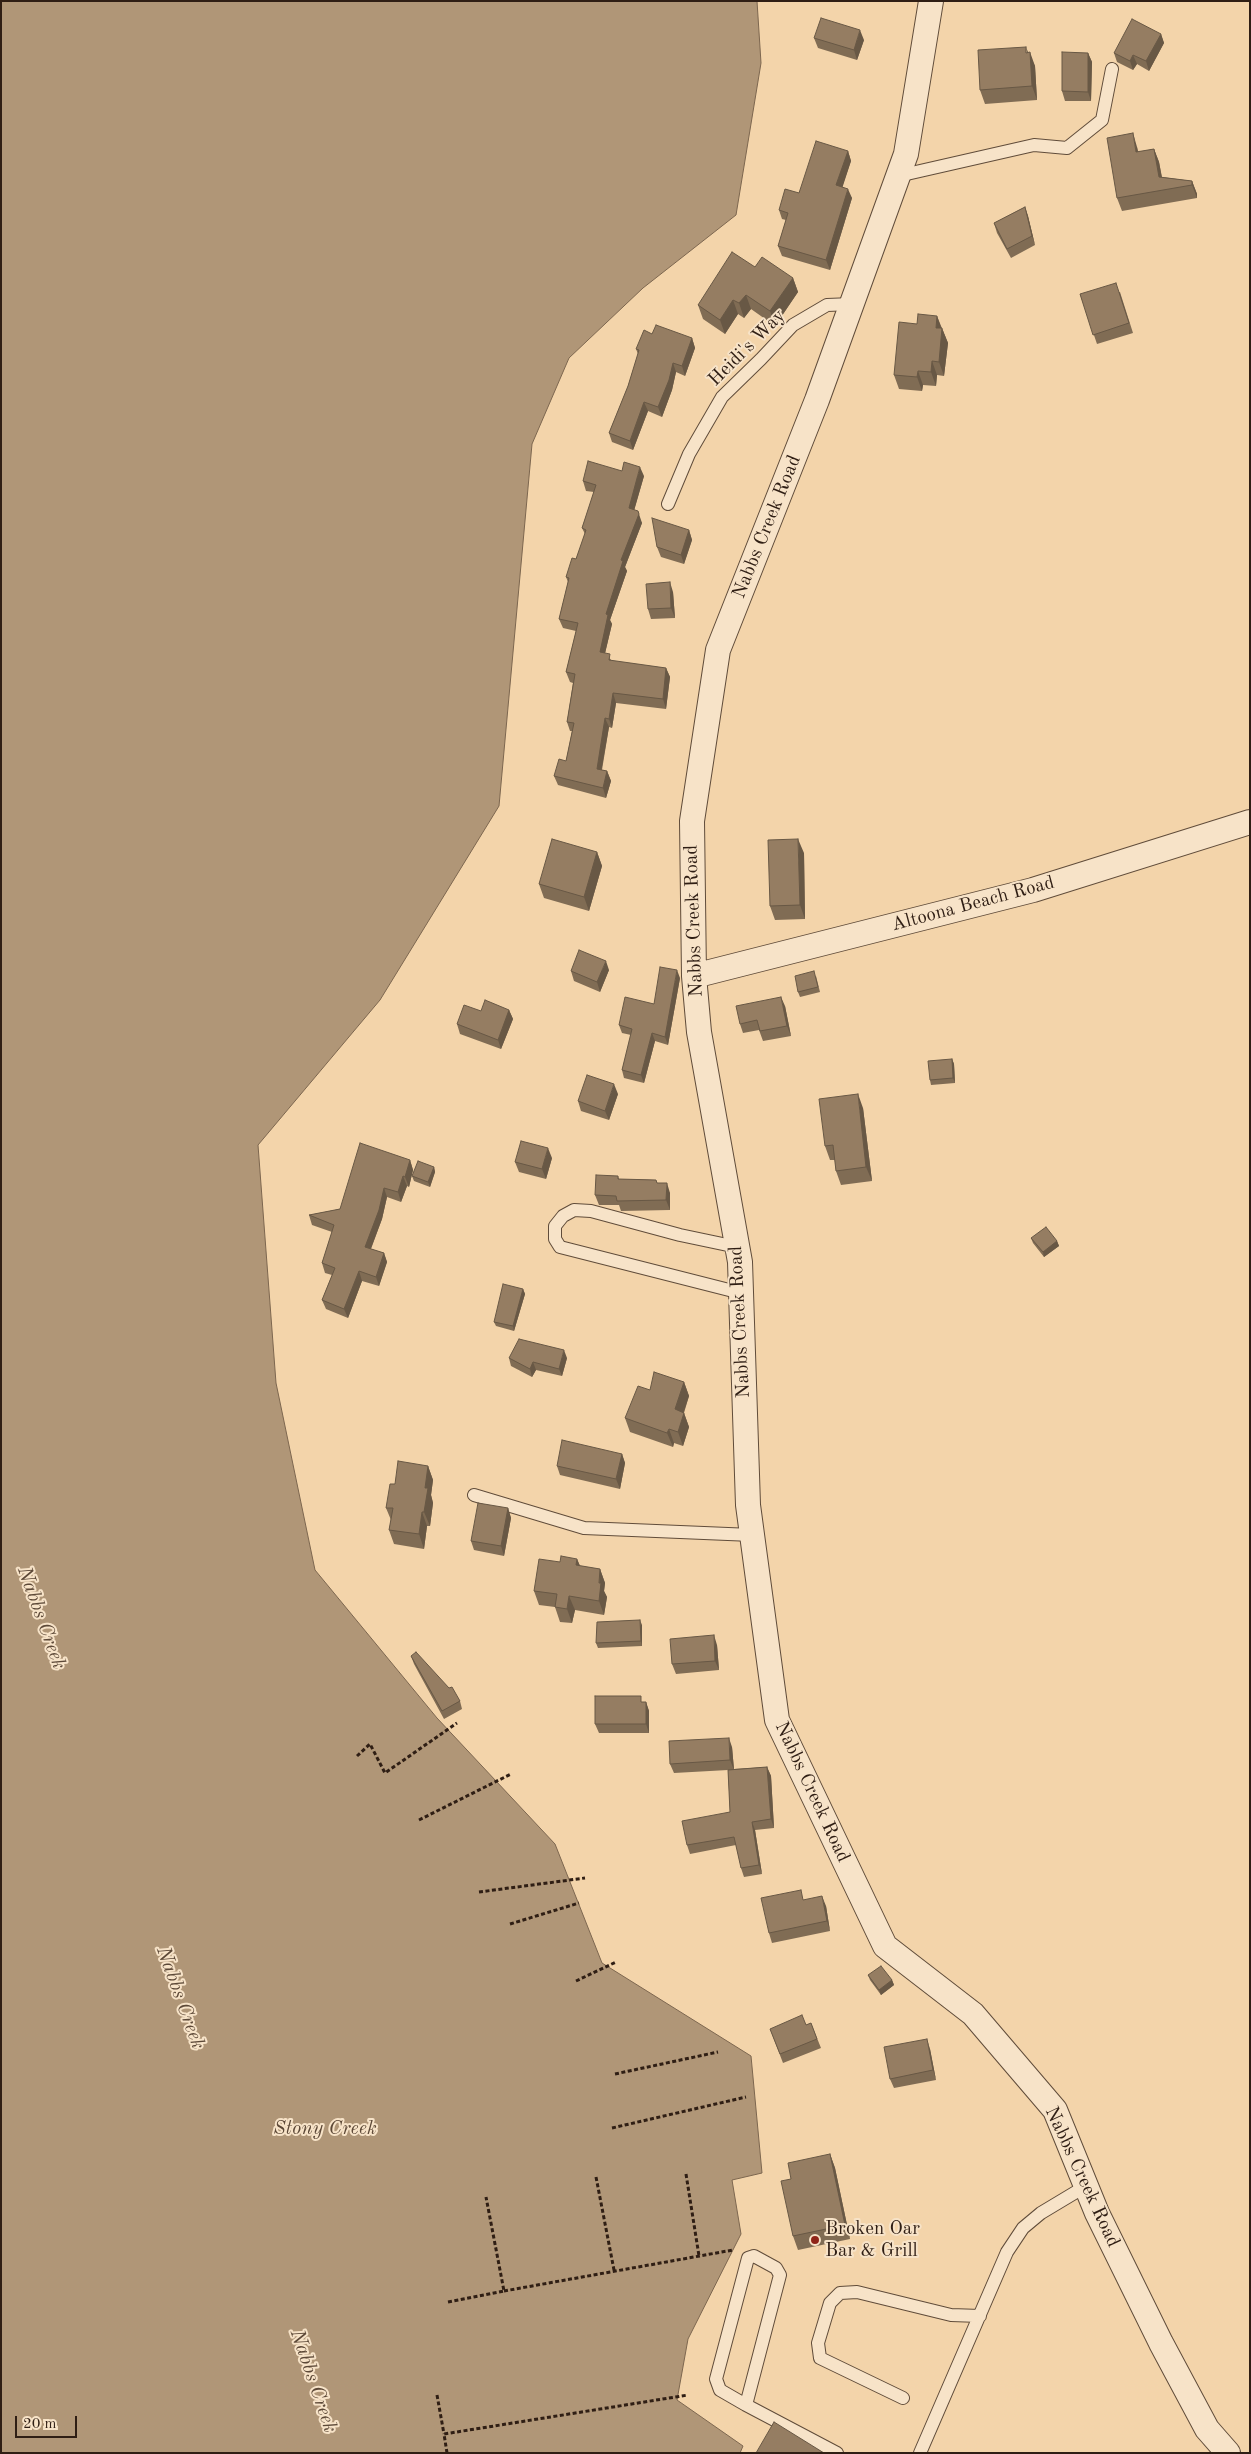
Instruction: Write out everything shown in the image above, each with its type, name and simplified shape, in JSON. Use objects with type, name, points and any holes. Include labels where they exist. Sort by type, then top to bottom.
[{"type":"street","name":"Nabbs Creek Road","points":[[931,1],[906,154],[817,400],[718,650],[692,821],[694,976],[699,1032],[737,1247],[741,1293],[748,1505],[777,1720],[885,1946],[973,2014],[1055,2110],[1097,2213],[1161,2343],[1207,2428],[1228,2453]]},
{"type":"street","name":"Altoona Beach Road","points":[[694,976],[1033,890],[1250,822]]},
{"type":"lane","points":[[898,176],[1034,146],[1067,148],[1102,120],[1112,69]]},
{"type":"lane","name":"Heidi's Way","points":[[668,504],[689,454],[722,397],[762,359],[792,325],[826,305],[852,304]]},
{"type":"lane","points":[[737,1247],[680,1235],[591,1211],[574,1210],[562,1216],[555,1226],[555,1239],[560,1247],[741,1293]]},
{"type":"lane","points":[[474,1495],[584,1528],[752,1535]]},
{"type":"lane","points":[[920,2453],[1007,2252],[1023,2228],[1041,2213],[1086,2186]]},
{"type":"lane","points":[[746,2405],[780,2275],[776,2268],[754,2256],[748,2258],[716,2379],[720,2390],[746,2405],[837,2453]]},
{"type":"lane","points":[[903,2398],[820,2358],[818,2343],[830,2303],[840,2293],[857,2292],[951,2315],[980,2316]]},
{"type":"path","points":[[358,1756],[370,1744],[385,1773],[457,1723]]},
{"type":"path","points":[[419,1820],[511,1774]]},
{"type":"path","points":[[479,1892],[585,1878]]},
{"type":"path","points":[[510,1924],[579,1903]]},
{"type":"path","points":[[576,1981],[616,1962]]},
{"type":"path","points":[[615,2074],[718,2052]]},
{"type":"path","points":[[612,2128],[746,2097]]},
{"type":"path","points":[[686,2174],[699,2256]]},
{"type":"path","points":[[596,2177],[614,2270]]},
{"type":"path","points":[[486,2197],[504,2291]]},
{"type":"path","points":[[448,2302],[614,2270],[742,2249]]},
{"type":"path","points":[[438,2395],[447,2453]]},
{"type":"path","points":[[444,2434],[688,2395]]},
{"type":"water","name":"Stony Creek","points":[[1,1],[757,1],[761,63],[736,215],[643,288],[569,358],[532,444],[499,806],[380,1000],[258,1145],[276,1383],[315,1570],[437,1718],[555,1844],[602,1963],[751,2056],[762,2173],[732,2180],[741,2234],[688,2339],[677,2400],[743,2446],[740,2453],[1,2453]]},
{"type":"building","points":[[821,18],[860,30],[854,50],[814,38]]},
{"type":"building","points":[[1132,19],[1161,34],[1146,61],[1133,55],[1130,61],[1114,53]]},
{"type":"building","points":[[1026,47],[1026,53],[1030,52],[1032,86],[980,90],[978,50]]},
{"type":"building","points":[[1062,52],[1088,53],[1088,92],[1062,91]]},
{"type":"building","points":[[1133,133],[1136,152],[1154,149],[1159,177],[1192,181],[1192,185],[1117,198],[1107,138]]},
{"type":"building","points":[[816,141],[848,151],[836,185],[848,189],[826,260],[778,246],[788,213],[779,210],[785,189],[799,193]]},
{"type":"building","points":[[1025,207],[1032,236],[1007,249],[994,223]]},
{"type":"building","points":[[732,252],[755,267],[762,257],[793,278],[770,311],[746,295],[739,303],[733,300],[720,320],[698,305]]},
{"type":"building","points":[[1116,283],[1129,323],[1093,335],[1080,294]]},
{"type":"building","points":[[918,314],[937,316],[936,328],[942,328],[939,362],[932,361],[931,372],[918,371],[917,377],[894,375],[899,322],[917,324]]},
{"type":"building","points":[[656,325],[692,338],[682,366],[673,363],[669,380],[658,407],[644,402],[630,441],[609,433],[628,386],[639,350],[636,349],[644,330],[652,334]]},
{"type":"building","points":[[588,461],[622,471],[624,462],[640,467],[629,508],[638,511],[639,514],[621,560],[623,561],[606,614],[608,615],[600,652],[610,654],[609,660],[666,668],[663,699],[613,693],[609,719],[605,718],[597,769],[607,771],[603,788],[554,776],[559,759],[566,761],[574,723],[567,722],[575,674],[566,672],[578,623],[559,619],[569,578],[566,577],[572,558],[576,559],[586,530],[582,528],[596,485],[583,481]]},
{"type":"building","points":[[652,518],[689,530],[681,555],[657,547]]},
{"type":"building","points":[[670,582],[671,608],[648,609],[646,584]]},
{"type":"building","points":[[552,839],[597,852],[584,897],[539,884]]},
{"type":"building","points":[[798,839],[800,905],[770,906],[768,840]]},
{"type":"building","points":[[579,950],[606,961],[597,982],[571,971]]},
{"type":"building","points":[[660,967],[677,970],[665,1037],[652,1033],[641,1075],[622,1070],[632,1029],[619,1025],[625,997],[654,1004]]},
{"type":"building","points":[[814,971],[818,987],[798,992],[795,976]]},
{"type":"building","points":[[781,997],[787,1026],[760,1031],[757,1020],[740,1024],[736,1006]]},
{"type":"building","points":[[485,1000],[509,1010],[498,1040],[457,1024],[464,1005],[481,1011]]},
{"type":"building","points":[[952,1059],[953,1078],[930,1080],[928,1061]]},
{"type":"building","points":[[587,1075],[614,1084],[605,1111],[578,1101]]},
{"type":"building","points":[[858,1094],[866,1167],[836,1171],[833,1145],[825,1146],[819,1099]]},
{"type":"building","points":[[521,1141],[548,1148],[542,1169],[515,1162]]},
{"type":"building","points":[[360,1143],[410,1160],[398,1192],[384,1188],[379,1210],[365,1247],[384,1253],[376,1277],[359,1271],[344,1309],[322,1300],[335,1268],[322,1263],[334,1225],[309,1215],[340,1209]]},
{"type":"building","points":[[418,1161],[434,1167],[428,1182],[412,1176]]},
{"type":"building","points":[[596,1175],[618,1176],[618,1179],[656,1180],[657,1183],[667,1183],[666,1200],[617,1201],[616,1196],[595,1195]]},
{"type":"building","points":[[1046,1227],[1057,1241],[1043,1252],[1031,1238]]},
{"type":"building","points":[[503,1284],[523,1289],[513,1326],[494,1322]]},
{"type":"building","points":[[519,1339],[564,1350],[559,1369],[533,1362],[530,1369],[509,1358]]},
{"type":"building","points":[[654,1372],[684,1382],[675,1409],[684,1413],[678,1432],[669,1429],[667,1433],[625,1418],[638,1386],[650,1390]]},
{"type":"building","points":[[562,1440],[622,1454],[616,1479],[557,1466]]},
{"type":"building","points":[[398,1461],[428,1466],[425,1488],[428,1488],[419,1534],[389,1530],[393,1508],[386,1508],[390,1484],[395,1484]]},
{"type":"building","points":[[478,1503],[508,1508],[501,1546],[471,1541]]},
{"type":"building","points":[[561,1556],[577,1559],[576,1565],[600,1569],[599,1601],[569,1596],[567,1609],[555,1607],[557,1594],[534,1591],[539,1559],[560,1562]]},
{"type":"building","points":[[640,1620],[641,1641],[596,1643],[597,1622]]},
{"type":"building","points":[[714,1635],[715,1661],[672,1664],[670,1639]]},
{"type":"building","points":[[416,1652],[449,1688],[452,1687],[460,1701],[442,1711],[411,1656]]},
{"type":"building","points":[[595,1696],[641,1696],[641,1702],[646,1702],[646,1724],[595,1724]]},
{"type":"building","points":[[729,1738],[730,1760],[670,1764],[669,1741]]},
{"type":"building","points":[[767,1767],[771,1819],[752,1822],[759,1865],[741,1868],[734,1837],[687,1845],[682,1821],[730,1812],[728,1770]]},
{"type":"building","points":[[801,1890],[803,1900],[822,1896],[827,1921],[769,1933],[761,1898]]},
{"type":"building","points":[[881,1966],[892,1980],[879,1990],[868,1975]]},
{"type":"building","points":[[802,2015],[806,2025],[811,2023],[817,2039],[780,2054],[770,2029]]},
{"type":"building","points":[[927,2039],[933,2070],[890,2079],[884,2047]]},
{"type":"building","points":[[830,2154],[845,2225],[793,2236],[781,2181],[791,2179],[788,2163]]},
{"type":"building","points":[[774,2422],[824,2453],[756,2453]]},
{"type":"place","name":"Broken Oar Bar & Grill","points":[[815,2240]]},
{"type":"water label","name":"Nabbs Creek","points":[[41,1618]]},
{"type":"water label","name":"Nabbs Creek","points":[[180,1998]]},
{"type":"water label","name":"Nabbs Creek","points":[[313,2381]]}]
